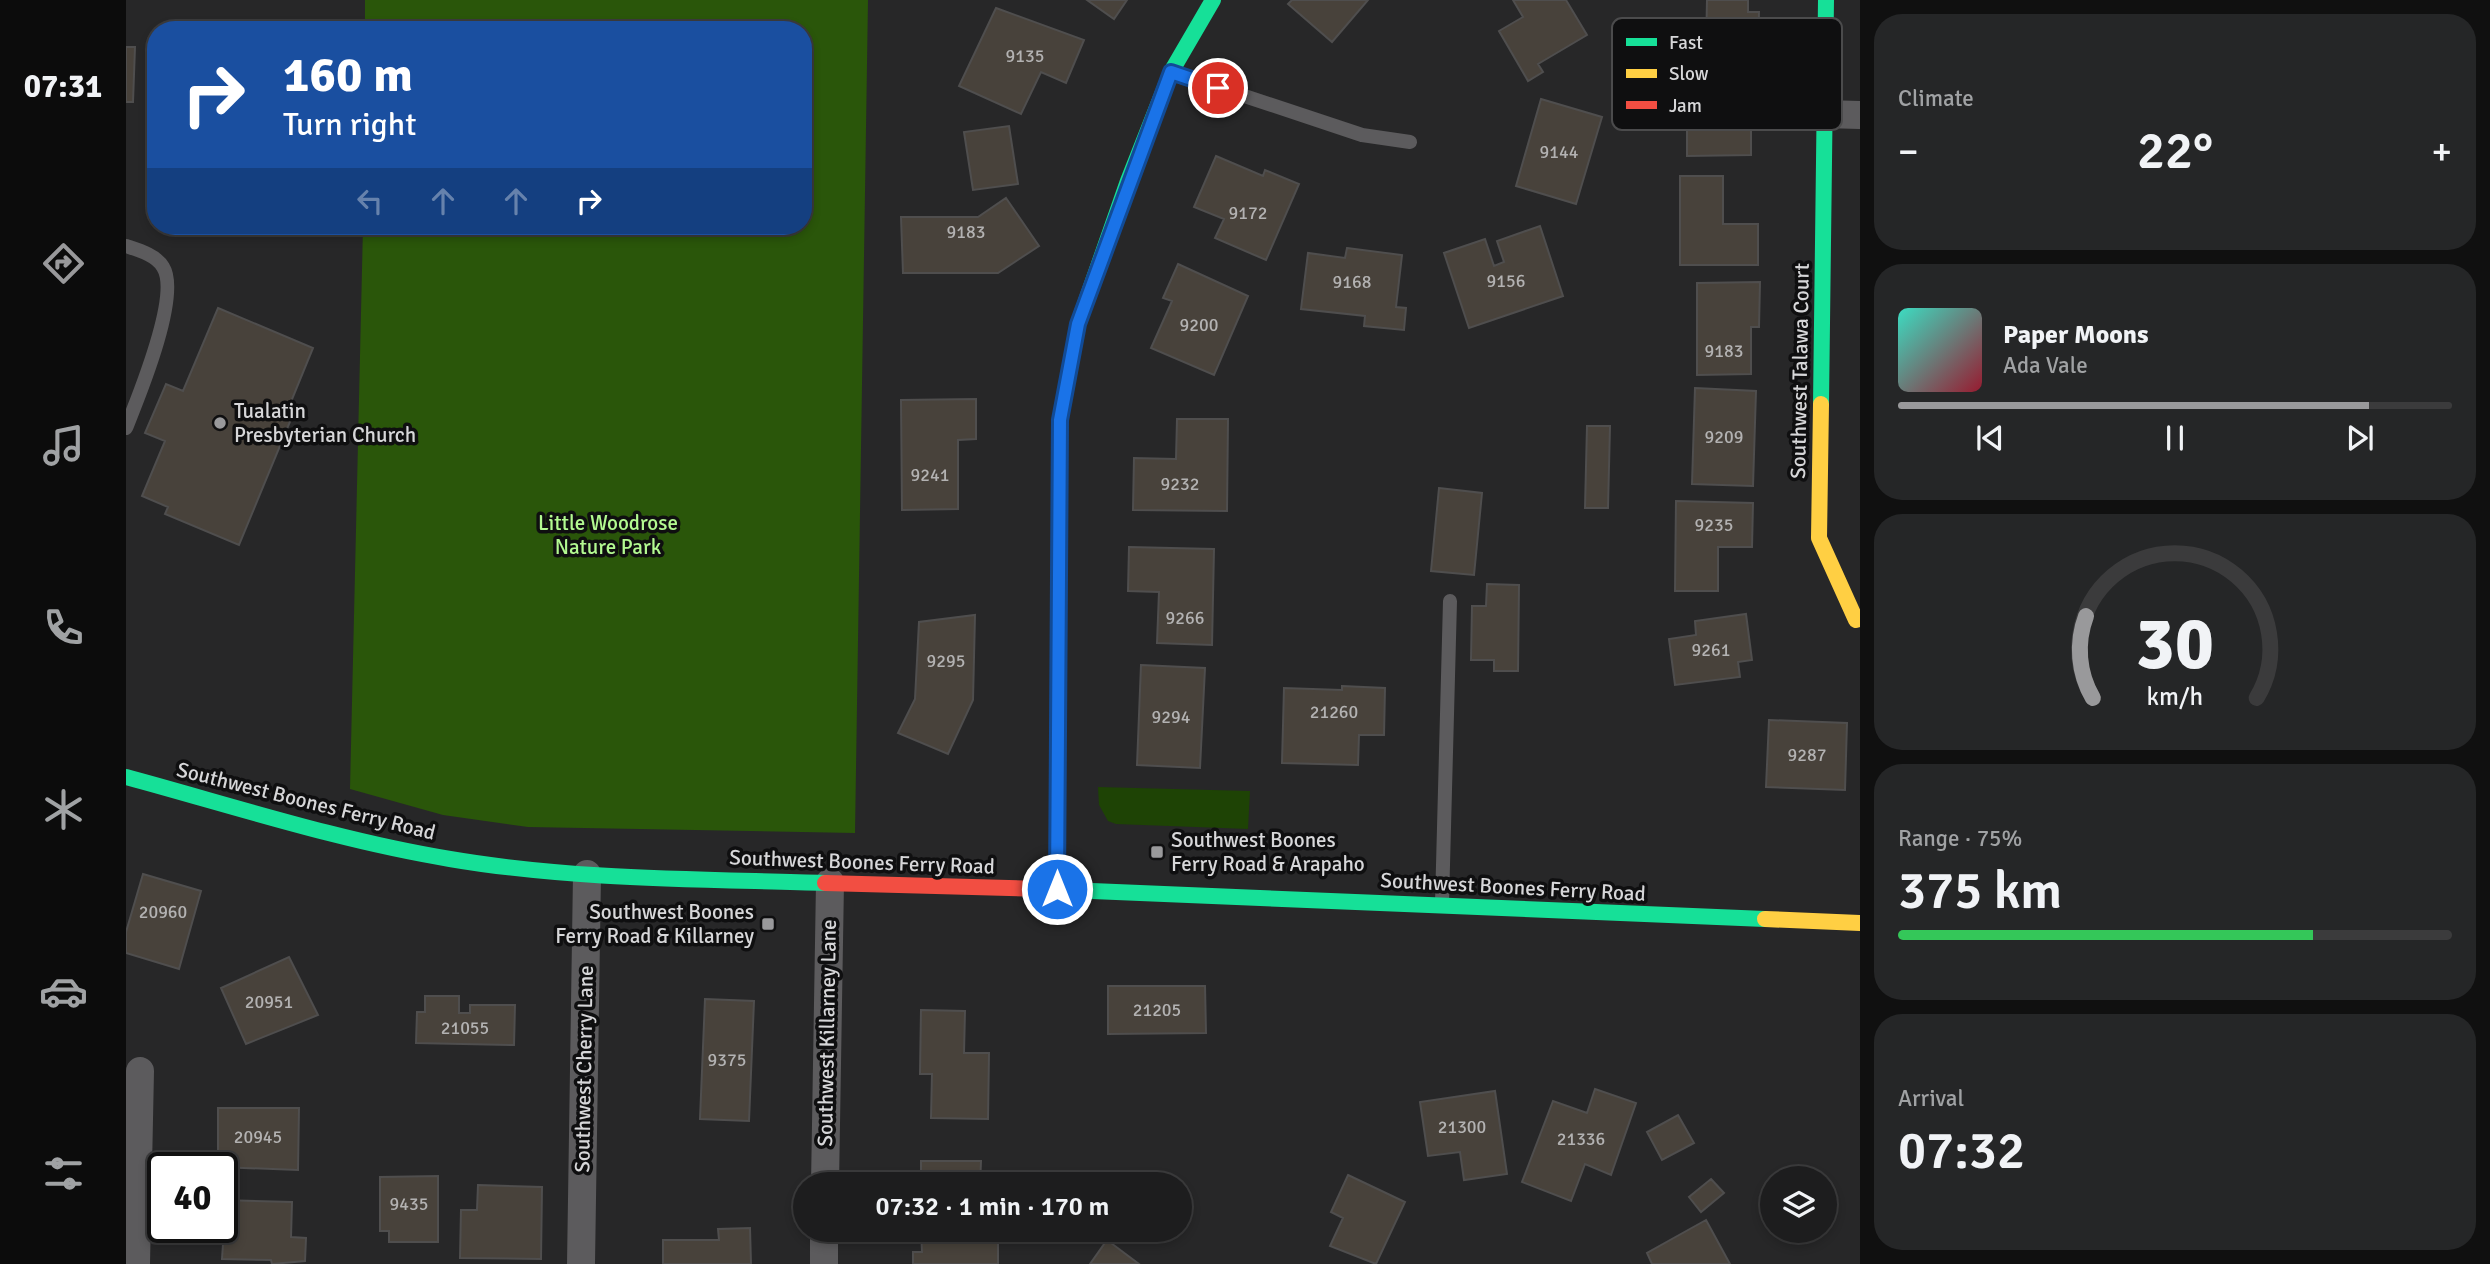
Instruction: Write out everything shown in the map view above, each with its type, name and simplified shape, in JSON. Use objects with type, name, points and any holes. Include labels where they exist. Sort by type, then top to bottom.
[{"type":"main road","points":[[1057,889],[1060,420],[1078,324],[1171,72],[1213,0]]},
{"type":"main road","name":"Southwest Talawa Court","points":[[1826,0],[1826,18]]},
{"type":"main road","name":"Southwest Talawa Court","points":[[1824,130],[1819,538],[1856,620]]},
{"type":"main road","name":"Southwest Boones Ferry Road","points":[[126,776],[399,848],[519,868],[587,874],[1057,889],[1860,923]]},
{"type":"street","points":[[1842,114],[1860,115]]},
{"type":"street","name":"Southwest Cherry Lane","points":[[581,1264],[587,874]]},
{"type":"street","name":"Southwest Killarney Lane","points":[[825,1172],[830,882]]},
{"type":"street","points":[[136,1264],[140,1072]]},
{"type":"street","points":[[824,1242],[824,1264]]},
{"type":"lane","points":[[1171,72],[1362,135],[1410,142]]},
{"type":"lane","points":[[126,246],[146,253],[163,267],[167,281],[166,303],[152,358],[126,428]]},
{"type":"lane","points":[[1442,905],[1450,601]]},
{"type":"green space","name":"Little Woodrose Nature Park","points":[[365,0],[868,0],[855,833],[528,827],[443,815],[350,789],[363,235],[812,235],[812,21],[365,21]]},
{"type":"green space","points":[[1098,787],[1250,791],[1248,829],[1116,824],[1108,821],[1099,805]]},
{"type":"building","points":[[1087,0],[1127,0],[1114,19]]},
{"type":"building","points":[[1292,0],[1368,0],[1332,42],[1288,4]]},
{"type":"building","points":[[1513,0],[1566,0],[1587,35],[1538,64],[1543,72],[1528,81],[1499,31],[1523,17]]},
{"type":"building","points":[[1707,0],[1748,0],[1748,12],[1759,12],[1759,18],[1707,18]]},
{"type":"building","points":[[996,8],[1084,40],[1066,83],[1041,72],[1021,114],[959,86]]},
{"type":"building","points":[[126,47],[135,47],[133,102],[126,102]]},
{"type":"building","points":[[1541,99],[1602,117],[1576,204],[1516,186]]},
{"type":"building","points":[[1009,126],[1018,184],[973,190],[964,132]]},
{"type":"building","points":[[1687,130],[1751,130],[1751,155],[1687,156]]},
{"type":"building","points":[[1216,156],[1263,176],[1265,170],[1299,184],[1266,260],[1215,238],[1224,219],[1194,207]]},
{"type":"building","points":[[1680,176],[1723,176],[1723,224],[1758,224],[1758,265],[1680,265]]},
{"type":"building","points":[[1006,198],[1039,246],[998,273],[903,273],[901,217],[978,217]]},
{"type":"building","points":[[1540,226],[1563,296],[1469,328],[1444,253],[1485,239],[1494,266],[1504,262],[1497,241]]},
{"type":"building","points":[[1347,248],[1402,255],[1396,307],[1406,308],[1404,330],[1364,326],[1365,316],[1301,309],[1308,253],[1345,258]]},
{"type":"building","points":[[1178,264],[1248,296],[1214,375],[1151,348],[1172,301],[1163,298]]},
{"type":"building","points":[[1760,282],[1759,327],[1751,327],[1751,374],[1697,375],[1697,283]]},
{"type":"building","name":"Tualatin Presbyterian Church","points":[[218,308],[313,348],[288,409],[294,412],[239,545],[165,514],[168,507],[142,496],[165,441],[145,433],[166,384],[183,391]]},
{"type":"building","points":[[1695,388],[1756,391],[1753,486],[1692,484]]},
{"type":"building","points":[[976,399],[976,439],[958,440],[958,509],[902,510],[901,400]]},
{"type":"building","points":[[1177,419],[1228,419],[1227,511],[1133,510],[1134,458],[1176,459]]},
{"type":"building","points":[[1587,426],[1610,426],[1608,508],[1585,508]]},
{"type":"building","points":[[1439,488],[1482,493],[1474,575],[1431,571]]},
{"type":"building","points":[[1676,501],[1753,503],[1752,547],[1718,547],[1718,591],[1675,591]]},
{"type":"building","points":[[1129,547],[1214,549],[1212,645],[1157,643],[1159,592],[1128,591]]},
{"type":"building","points":[[1487,584],[1519,585],[1518,671],[1494,671],[1494,660],[1471,660],[1472,606],[1486,606]]},
{"type":"building","points":[[1746,614],[1752,660],[1738,662],[1740,677],[1675,685],[1669,639],[1696,635],[1695,621]]},
{"type":"building","points":[[975,615],[973,700],[948,754],[898,733],[915,699],[919,622]]},
{"type":"building","points":[[1141,665],[1205,668],[1200,768],[1137,765]]},
{"type":"building","points":[[1342,686],[1385,688],[1384,735],[1359,735],[1358,765],[1282,763],[1284,688],[1342,690]]},
{"type":"building","points":[[1769,720],[1847,723],[1845,790],[1766,787]]},
{"type":"building","points":[[143,874],[201,891],[179,969],[126,953],[126,932]]},
{"type":"building","points":[[289,957],[318,1015],[246,1044],[221,988]]},
{"type":"building","points":[[1108,986],[1205,986],[1206,1033],[1108,1034]]},
{"type":"building","points":[[425,996],[459,996],[459,1013],[470,1013],[470,1005],[515,1005],[514,1045],[416,1043],[417,1012],[425,1012]]},
{"type":"building","points":[[705,999],[754,1001],[749,1121],[700,1119]]},
{"type":"building","points":[[921,1010],[965,1011],[964,1053],[989,1053],[988,1119],[931,1118],[932,1074],[920,1074]]},
{"type":"building","points":[[1595,1089],[1636,1103],[1611,1175],[1585,1164],[1571,1201],[1522,1182],[1553,1101],[1587,1113]]},
{"type":"building","points":[[1495,1091],[1507,1174],[1464,1180],[1460,1152],[1428,1156],[1420,1102]]},
{"type":"building","points":[[218,1108],[299,1108],[298,1170],[238,1168],[238,1152],[218,1152]]},
{"type":"building","points":[[1678,1115],[1694,1143],[1662,1160],[1647,1132]]},
{"type":"building","points":[[921,1161],[981,1161],[981,1172],[921,1172]]},
{"type":"building","points":[[1348,1175],[1405,1202],[1376,1264],[1330,1246],[1343,1218],[1331,1212]]},
{"type":"building","points":[[438,1176],[438,1242],[389,1242],[389,1231],[380,1231],[380,1177]]},
{"type":"building","points":[[1711,1179],[1724,1193],[1701,1212],[1689,1197]]},
{"type":"building","points":[[478,1185],[542,1187],[541,1259],[460,1258],[461,1210],[477,1210]]},
{"type":"building","points":[[238,1200],[292,1202],[291,1237],[306,1238],[305,1261],[272,1264],[271,1260],[222,1259],[223,1244],[208,1244],[238,1243]]},
{"type":"building","points":[[1706,1220],[1730,1264],[1652,1264],[1647,1253]]},
{"type":"building","points":[[750,1228],[751,1264],[663,1264],[663,1240],[719,1240],[718,1229]]},
{"type":"building","points":[[922,1242],[998,1242],[998,1264],[913,1264],[913,1252],[922,1252]]},
{"type":"building","points":[[1106,1242],[1110,1242],[1139,1264],[1090,1264]]},
{"type":"traffic: fast","points":[[1063,404],[1078,324],[1128,181],[1171,72],[1213,0]]},
{"type":"traffic: fast","points":[[1826,0],[1826,18]]},
{"type":"traffic: fast","points":[[1821,404],[1824,130]]},
{"type":"traffic: fast","points":[[126,777],[368,843],[496,866],[590,875],[825,883]]},
{"type":"traffic: fast","points":[[1044,889],[1765,919]]},
{"type":"traffic: slow","points":[[1057,889],[1060,420],[1063,404]]},
{"type":"traffic: slow","points":[[1821,404],[1819,538],[1856,620]]},
{"type":"traffic: slow","points":[[1765,919],[1860,923]]},
{"type":"traffic: jam","points":[[825,883],[1044,889]]},
{"type":"place","name":"Tualatin Presbyterian Church","points":[[220,423]]},
{"type":"place","name":"Southwest Boones Ferry Road & Arapaho","points":[[1157,852]]},
{"type":"place","name":"Southwest Boones Ferry Road & Killarney","points":[[768,924]]},
{"type":"route","points":[[1057,889],[1060,420],[1078,324],[1128,181],[1171,72],[1218,88]]}]
